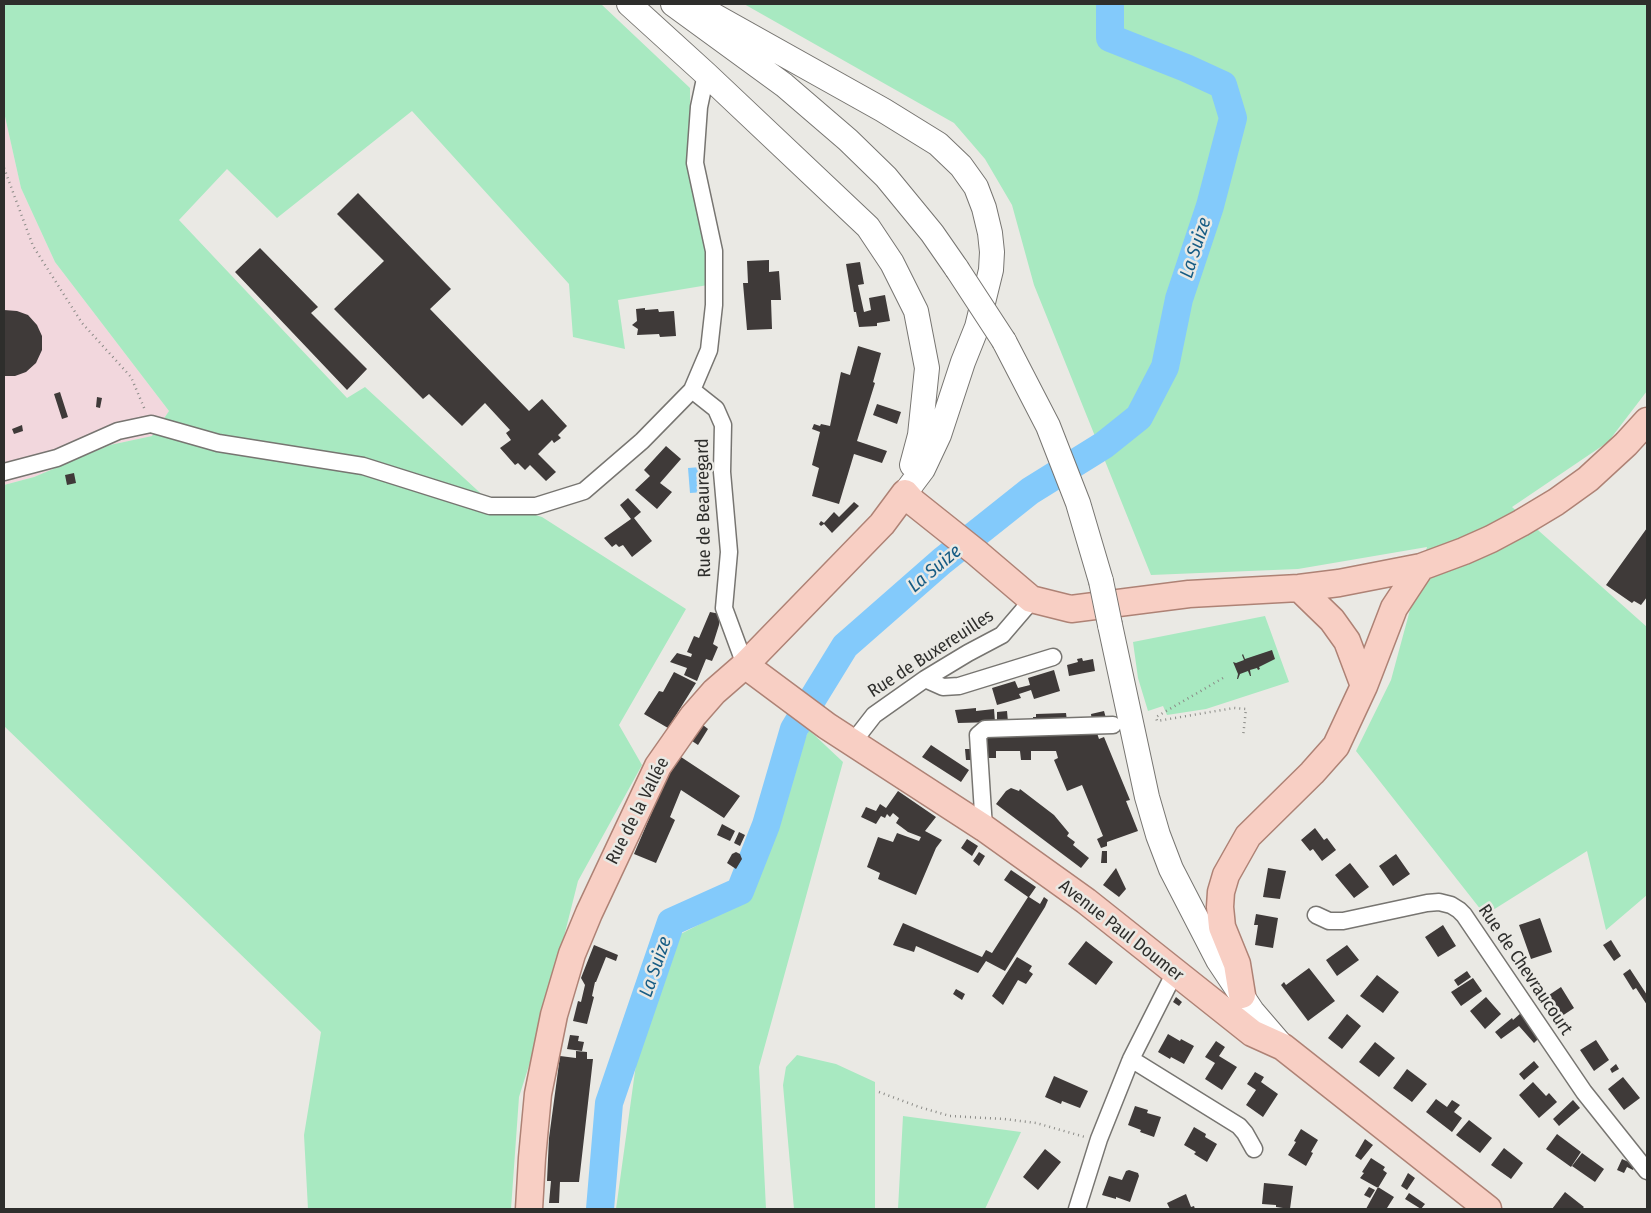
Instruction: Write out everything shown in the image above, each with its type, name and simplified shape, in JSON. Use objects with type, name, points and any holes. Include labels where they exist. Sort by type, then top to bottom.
[{"type":"main road","points":[[629,4],[868,227],[892,263],[916,311],[927,368],[920,435],[905,494]]},
{"type":"main road","points":[[673,4],[784,85],[848,140],[892,184],[932,233],[1004,341],[1048,426],[1065,467],[1088,535],[1101,581],[1139,764],[1158,835],[1171,869],[1218,960],[1242,995],[1283,1047]]},
{"type":"main road","points":[[695,4],[883,110],[938,144],[962,166],[976,187],[984,208],[990,233],[991,270],[977,328],[963,362],[939,435],[923,469],[905,494]]},
{"type":"main road","points":[[905,494],[1030,599],[1071,609],[1189,594],[1299,588],[1339,583],[1421,567],[1491,539],[1522,524],[1588,479],[1626,444],[1647,421]]},
{"type":"main road","name":"Rue de la Vallée","points":[[529,1209],[538,1094],[554,1015],[572,954],[604,879],[658,766],[693,716],[714,692],[745,665],[882,524],[905,494]]},
{"type":"main road","points":[[1242,995],[1237,964],[1222,927],[1221,892],[1226,875],[1248,836],[1312,773],[1336,746],[1364,686],[1394,608],[1421,567]]},
{"type":"main road","points":[[1299,588],[1332,620],[1347,641],[1364,686]]},
{"type":"main road","name":"Avenue Paul Doumer","points":[[745,665],[827,726],[984,828],[1086,901],[1252,1033],[1283,1047],[1488,1209]]},
{"type":"street","points":[[4,472],[57,458],[118,431],[151,424],[218,443],[363,466],[490,506],[536,506],[584,491],[642,442],[692,390],[709,350],[714,305],[714,251],[696,164],[698,107],[706,74]]},
{"type":"street","name":"Rue de Beauregard","points":[[692,390],[716,409],[723,425],[722,472],[729,552],[724,608],[745,665]]},
{"type":"street","name":"Rue de Buxereuilles","points":[[853,742],[874,715],[925,679],[1002,635],[1026,607],[1030,599]]},
{"type":"street","points":[[925,679],[943,688],[959,686],[1053,657]]},
{"type":"street","points":[[984,828],[978,735],[985,729],[1112,725]]},
{"type":"street","name":"Rue de Chevraucourt","points":[[1316,915],[1330,921],[1343,920],[1439,902],[1451,905],[1459,910],[1584,1092],[1647,1171]]},
{"type":"street","points":[[1076,1209],[1099,1139],[1131,1059],[1175,972]]},
{"type":"street","points":[[1131,1059],[1239,1126],[1254,1149]]},
{"type":"path","points":[[4,168],[33,246],[82,323],[131,377],[151,424]]},
{"type":"path","points":[[1223,678],[1156,717],[1157,722],[1234,708],[1246,709],[1243,737]]},
{"type":"path","points":[[879,1092],[950,1116],[1036,1122],[1079,1136],[1099,1139]]},
{"type":"shaded area","points":[[4,112],[21,188],[55,262],[169,411],[153,436],[110,445],[34,477],[4,485]]},
{"type":"green space","points":[[4,4],[601,4],[690,88],[690,175],[707,249],[708,285],[618,300],[625,349],[573,337],[569,284],[412,111],[277,218],[227,169],[179,220],[347,398],[365,387],[489,501],[542,517],[686,609],[619,725],[642,765],[578,881],[542,1024],[519,1097],[511,1209],[308,1209],[304,1135],[321,1032],[4,726],[4,485],[34,477],[110,445],[152,436],[169,411],[55,262],[21,188],[4,112]]},
{"type":"green space","points":[[744,4],[1647,4],[1647,391],[1608,442],[1512,507],[1647,627],[1647,895],[1606,930],[1587,851],[1485,915],[1356,751],[1391,680],[1427,547],[1298,569],[1151,575],[1034,285],[1012,205],[985,159],[954,123]]},
{"type":"green space","points":[[1265,616],[1289,682],[1206,709],[1167,715],[1163,706],[1148,711],[1138,678],[1133,642]]},
{"type":"green space","points":[[809,730],[843,762],[759,1067],[766,1209],[616,1209],[637,1057],[673,938],[729,909]]},
{"type":"green space","points":[[797,1055],[836,1064],[875,1082],[875,1209],[794,1209],[783,1085],[786,1067]]},
{"type":"green space","points":[[903,1116],[1021,1132],[985,1209],[898,1209]]},
{"type":"water","points":[[701,467],[704,492],[690,493],[688,468]]},
{"type":"building","points":[[358,193],[451,289],[430,309],[529,411],[542,399],[567,426],[558,435],[561,438],[554,443],[552,440],[538,454],[556,472],[546,481],[530,465],[525,470],[518,463],[515,465],[500,448],[511,440],[506,433],[510,430],[485,403],[462,426],[429,394],[423,399],[334,309],[384,261],[337,214]]},
{"type":"building","points":[[260,248],[318,307],[311,313],[367,369],[347,390],[235,272]]},
{"type":"building","points":[[769,260],[769,272],[779,271],[781,300],[771,300],[772,329],[747,330],[743,283],[748,283],[747,261]]},
{"type":"building","points":[[860,262],[864,284],[858,285],[864,312],[871,310],[869,298],[885,295],[890,321],[877,323],[877,326],[859,327],[856,312],[854,312],[846,264]]},
{"type":"building","points":[[645,308],[645,310],[658,309],[659,312],[674,311],[676,336],[660,337],[659,334],[637,335],[638,329],[632,325],[637,321],[636,309]]},
{"type":"building","points":[[4,310],[17,311],[28,315],[37,325],[42,336],[42,350],[36,363],[26,372],[15,376],[4,376]]},
{"type":"building","points":[[858,346],[881,353],[873,382],[875,383],[857,441],[887,451],[882,463],[854,454],[839,504],[812,496],[819,468],[812,465],[820,432],[812,429],[814,424],[830,426],[841,372],[850,375]]},
{"type":"building","points":[[60,392],[68,417],[62,419],[54,394]]},
{"type":"building","points":[[97,397],[102,398],[100,408],[96,407]]},
{"type":"building","points":[[877,404],[901,412],[897,424],[873,415]]},
{"type":"building","points":[[22,425],[23,431],[14,434],[12,429]]},
{"type":"building","points":[[666,446],[681,459],[660,483],[672,492],[657,509],[635,490],[650,476],[644,470]]},
{"type":"building","points":[[74,473],[76,483],[67,485],[65,475]]},
{"type":"building","points":[[628,498],[641,512],[634,518],[652,541],[632,557],[623,545],[619,547],[616,544],[612,547],[604,538],[631,519],[620,505]]},
{"type":"building","points":[[854,502],[859,506],[832,533],[824,524],[821,526],[819,524],[821,521],[824,523],[834,512],[839,517]]},
{"type":"building","points":[[1647,528],[1647,597],[1641,605],[1634,601],[1632,603],[1606,585]]},
{"type":"building","points":[[710,612],[720,614],[719,625],[713,644],[718,647],[712,661],[706,659],[697,681],[684,675],[687,668],[670,662],[677,653],[691,657],[692,654],[687,652],[694,636],[699,638]]},
{"type":"building","points":[[1272,650],[1275,659],[1259,667],[1260,669],[1258,670],[1257,668],[1250,670],[1251,676],[1248,671],[1240,674],[1237,679],[1238,674],[1233,662],[1236,663],[1244,660],[1243,654],[1245,659]]},
{"type":"building","points":[[1082,658],[1083,661],[1093,659],[1095,671],[1069,676],[1067,665],[1078,662],[1077,659]]},
{"type":"building","points":[[1054,670],[1060,691],[1034,699],[1031,690],[1019,694],[1021,698],[997,705],[992,688],[1015,681],[1018,688],[1030,685],[1028,678]]},
{"type":"building","points":[[674,672],[696,683],[668,728],[644,714],[659,691],[663,692]]},
{"type":"building","points":[[976,708],[976,711],[994,709],[995,722],[958,723],[955,710]]},
{"type":"building","points":[[1007,711],[1008,722],[997,722],[997,712]]},
{"type":"building","points":[[1104,711],[1107,722],[1092,722],[1091,714]]},
{"type":"building","points":[[1066,713],[1067,721],[1033,721],[1033,717],[1036,717],[1036,714]]},
{"type":"building","points":[[703,725],[708,729],[698,745],[692,741]]},
{"type":"building","points":[[1091,730],[1092,734],[1097,733],[1099,739],[1104,737],[1130,800],[1126,801],[1138,831],[1107,842],[1107,846],[1101,848],[1097,839],[1103,836],[1082,785],[1067,791],[1054,760],[1058,758],[1056,751],[1031,751],[1031,760],[1021,760],[1020,751],[996,751],[996,758],[987,758],[985,734]]},
{"type":"building","points":[[931,745],[969,770],[961,782],[922,757]]},
{"type":"building","points":[[965,749],[972,749],[971,760],[966,760]]},
{"type":"building","points":[[681,757],[740,796],[724,818],[681,790],[670,817],[675,820],[656,863],[634,854],[666,779]]},
{"type":"building","points":[[1011,788],[1019,791],[1020,789],[1054,815],[1069,833],[1067,836],[1075,842],[1073,845],[1089,858],[1081,868],[996,804],[1006,791]]},
{"type":"building","points":[[898,791],[936,817],[925,831],[942,840],[936,848],[916,895],[878,879],[880,873],[867,867],[878,837],[893,842],[897,833],[919,841],[921,837],[908,832],[896,823],[899,818],[893,813],[890,817],[887,814],[885,818],[881,816],[876,824],[861,817],[866,807],[876,811],[880,804],[886,808]]},
{"type":"building","points":[[722,824],[735,831],[730,841],[717,835]]},
{"type":"building","points":[[1315,828],[1324,840],[1327,838],[1336,850],[1322,861],[1313,849],[1310,851],[1301,840]]},
{"type":"building","points":[[739,832],[745,835],[740,846],[734,843]]},
{"type":"building","points":[[967,839],[978,846],[972,856],[961,848]]},
{"type":"building","points":[[1102,851],[1107,851],[1107,863],[1101,863]]},
{"type":"building","points":[[736,852],[740,854],[742,859],[736,869],[727,863],[732,854]]},
{"type":"building","points":[[979,852],[985,856],[979,866],[973,861]]},
{"type":"building","points":[[1396,854],[1410,874],[1393,886],[1379,866]]},
{"type":"building","points":[[1350,863],[1369,887],[1354,898],[1335,875]]},
{"type":"building","points":[[1116,868],[1126,889],[1119,897],[1103,885]]},
{"type":"building","points":[[1268,868],[1286,871],[1280,899],[1263,897]]},
{"type":"building","points":[[1011,870],[1036,887],[1029,897],[1040,904],[1044,897],[1048,900],[1005,971],[986,961],[978,973],[916,946],[914,952],[893,945],[903,923],[982,957],[986,950],[992,953],[1028,897],[1004,880]]},
{"type":"building","points":[[1256,914],[1278,918],[1273,948],[1255,945],[1258,925],[1254,925]]},
{"type":"building","points":[[1540,918],[1552,952],[1531,959],[1519,925]]},
{"type":"building","points":[[1443,925],[1456,946],[1438,957],[1425,937]]},
{"type":"building","points":[[1611,940],[1621,956],[1614,961],[1603,945]]},
{"type":"building","points":[[1086,941],[1113,962],[1096,985],[1068,964]]},
{"type":"building","points":[[594,945],[618,955],[616,961],[606,957],[595,982],[592,996],[594,997],[587,1024],[573,1021],[578,1001],[581,1002],[585,985],[581,978]]},
{"type":"building","points":[[1347,945],[1359,960],[1337,976],[1326,960]]},
{"type":"building","points":[[1017,957],[1032,966],[1029,971],[1033,974],[1026,984],[1018,980],[1003,1005],[992,996]]},
{"type":"building","points":[[1309,968],[1335,1001],[1308,1021],[1281,985],[1284,982],[1286,985]]},
{"type":"building","points":[[1630,969],[1647,995],[1647,1005],[1636,988],[1633,990],[1623,974]]},
{"type":"building","points":[[1467,971],[1471,977],[1458,986],[1454,980]]},
{"type":"building","points":[[1377,975],[1399,992],[1383,1013],[1360,996]]},
{"type":"building","points":[[1473,978],[1482,991],[1461,1006],[1451,992]]},
{"type":"building","points":[[1561,987],[1574,1008],[1559,1018],[1546,997]]},
{"type":"building","points":[[956,989],[965,994],[962,1000],[953,994]]},
{"type":"building","points":[[1176,997],[1182,1002],[1179,1006],[1173,1002]]},
{"type":"building","points":[[1486,997],[1501,1014],[1485,1029],[1470,1011]]},
{"type":"building","points":[[1521,1013],[1540,1037],[1534,1043],[1519,1026],[1501,1039],[1495,1032]]},
{"type":"building","points":[[1347,1014],[1361,1026],[1342,1049],[1328,1038]]},
{"type":"building","points":[[1168,1034],[1194,1046],[1184,1064],[1158,1052]]},
{"type":"building","points":[[570,1035],[579,1036],[578,1041],[584,1042],[582,1051],[567,1049]]},
{"type":"building","points":[[1596,1040],[1609,1060],[1594,1071],[1580,1050]]},
{"type":"building","points":[[1216,1041],[1225,1047],[1219,1056],[1237,1067],[1222,1090],[1205,1079],[1215,1063],[1205,1057]]},
{"type":"building","points":[[1375,1042],[1395,1058],[1379,1077],[1359,1062]]},
{"type":"building","points":[[576,1051],[587,1052],[587,1059],[593,1059],[579,1182],[560,1182],[559,1203],[549,1203],[551,1181],[547,1181],[549,1138],[560,1056],[576,1058]]},
{"type":"building","points":[[1534,1061],[1539,1067],[1524,1080],[1519,1074]]},
{"type":"building","points":[[1616,1064],[1619,1069],[1612,1073],[1610,1069]]},
{"type":"building","points":[[1407,1069],[1427,1084],[1412,1102],[1393,1088]]},
{"type":"building","points":[[1255,1072],[1264,1077],[1261,1082],[1278,1094],[1263,1117],[1246,1105],[1256,1090],[1247,1084]]},
{"type":"building","points":[[1054,1076],[1088,1091],[1080,1108],[1062,1101],[1061,1104],[1045,1097]]},
{"type":"building","points":[[1623,1077],[1640,1098],[1624,1110],[1608,1089]]},
{"type":"building","points":[[1533,1082],[1546,1096],[1549,1093],[1557,1102],[1539,1118],[1519,1095]]},
{"type":"building","points":[[1436,1099],[1447,1107],[1452,1100],[1460,1105],[1454,1112],[1462,1118],[1452,1132],[1426,1112]]},
{"type":"building","points":[[1573,1100],[1580,1108],[1559,1126],[1553,1119]]},
{"type":"building","points":[[1135,1106],[1148,1110],[1147,1113],[1161,1117],[1154,1137],[1128,1125]]},
{"type":"building","points":[[1469,1120],[1492,1138],[1480,1153],[1456,1135]]},
{"type":"building","points":[[1194,1127],[1206,1134],[1205,1137],[1217,1144],[1207,1162],[1194,1154],[1196,1152],[1184,1145]]},
{"type":"building","points":[[1301,1129],[1318,1140],[1306,1166],[1288,1155]]},
{"type":"building","points":[[1557,1134],[1581,1152],[1571,1167],[1546,1149]]},
{"type":"building","points":[[1365,1139],[1373,1145],[1361,1160],[1355,1156]]},
{"type":"building","points":[[1504,1148],[1523,1163],[1511,1179],[1491,1165]]},
{"type":"building","points":[[1045,1149],[1061,1162],[1038,1190],[1023,1177]]},
{"type":"building","points":[[1582,1153],[1604,1169],[1595,1182],[1572,1166]]},
{"type":"building","points":[[1371,1158],[1385,1167],[1383,1170],[1387,1173],[1378,1188],[1360,1178]]},
{"type":"building","points":[[1622,1159],[1635,1165],[1633,1170],[1627,1167],[1624,1173],[1617,1170]]},
{"type":"building","points":[[1126,1171],[1138,1173],[1139,1176],[1130,1202],[1102,1195],[1109,1176],[1122,1180]]},
{"type":"building","points":[[1408,1173],[1415,1178],[1407,1190],[1401,1186]]},
{"type":"building","points":[[1264,1183],[1293,1186],[1290,1209],[1262,1204]]},
{"type":"building","points":[[1369,1187],[1375,1190],[1370,1198],[1364,1195]]},
{"type":"building","points":[[1378,1187],[1394,1197],[1387,1208],[1366,1209]]},
{"type":"building","points":[[1565,1192],[1584,1207],[1582,1209],[1552,1209]]},
{"type":"building","points":[[1409,1193],[1425,1204],[1421,1209],[1405,1199]]},
{"type":"building","points":[[1186,1194],[1191,1207],[1194,1206],[1195,1209],[1170,1209],[1167,1203]]},
{"type":"waterway","name":"La Suize","points":[[600,1209],[609,1103],[671,922],[740,891],[766,825],[794,729],[845,646],[942,561],[1030,491],[1104,445],[1139,417],[1165,367],[1179,299],[1210,206],[1233,118],[1223,85],[1110,38],[1110,4]]}]
